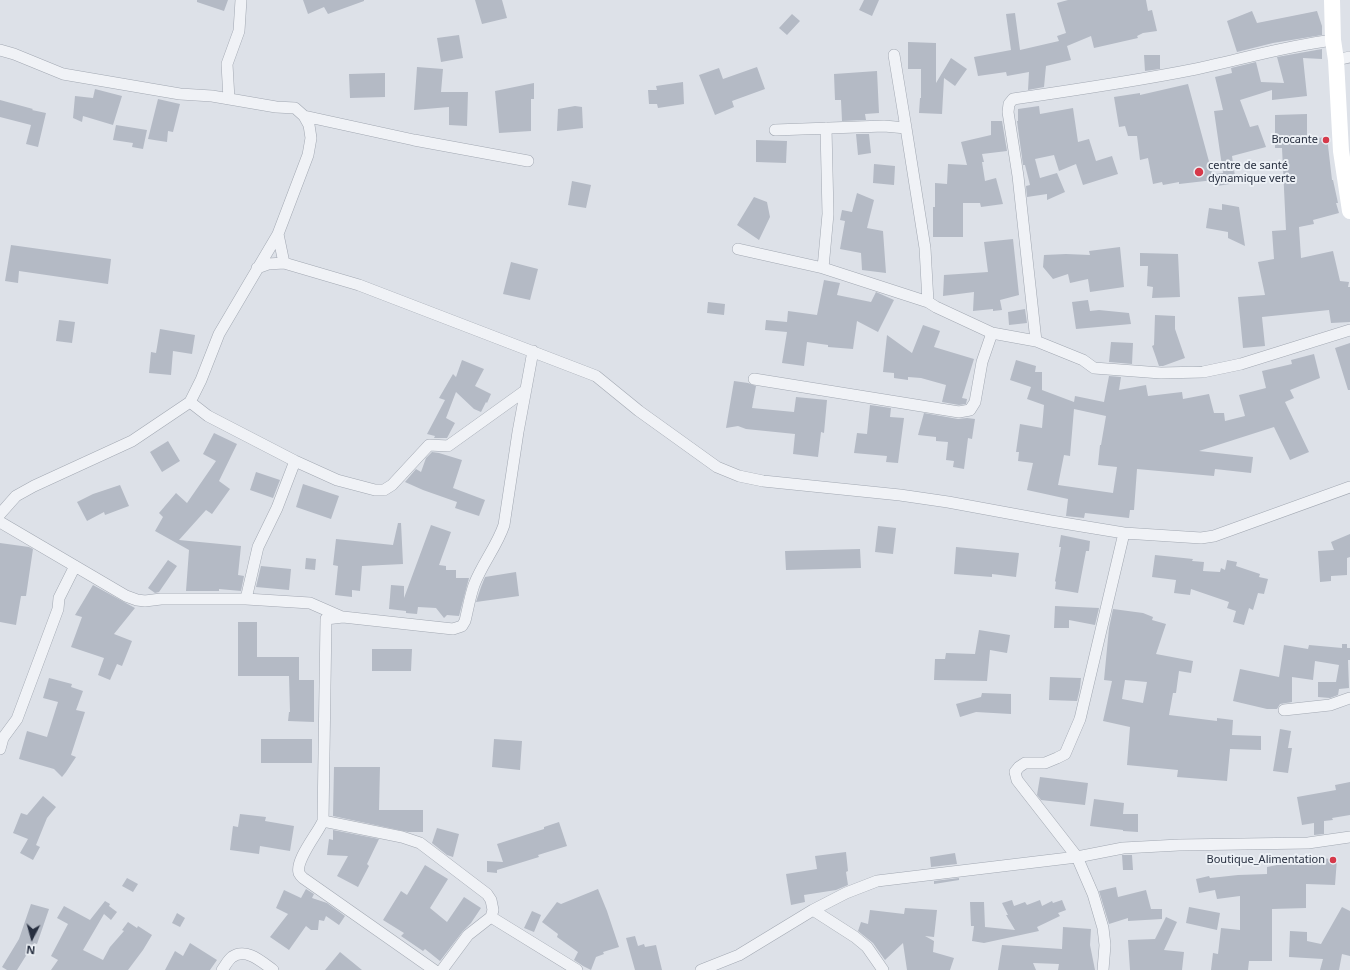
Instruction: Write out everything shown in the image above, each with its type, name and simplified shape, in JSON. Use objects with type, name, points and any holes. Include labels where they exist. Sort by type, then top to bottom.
[{"type":"main road","points":[[1332,0],[1333,40],[1343,59],[1350,211]]},
{"type":"street","points":[[229,99],[227,64],[239,31],[241,0]]},
{"type":"street","points":[[1036,341],[1018,176],[1008,112],[1009,104],[1013,99],[1141,80],[1196,69],[1302,44],[1333,40]]},
{"type":"street","points":[[0,50],[14,54],[63,74],[180,94],[212,96],[276,107],[294,108],[304,116],[309,125],[311,138],[308,155],[278,234],[219,334],[201,380],[190,402],[132,441],[34,486],[16,496],[0,514]]},
{"type":"street","points":[[894,55],[926,248],[928,302]]},
{"type":"street","points":[[304,116],[414,140],[528,162]]},
{"type":"street","points":[[775,130],[884,126],[906,128]]},
{"type":"street","points":[[824,268],[828,214],[826,128]]},
{"type":"street","points":[[278,234],[284,263]]},
{"type":"street","points":[[738,249],[824,268],[928,302],[992,333],[1036,341],[1083,360],[1094,368],[1161,373],[1203,372],[1241,364],[1350,330]]},
{"type":"street","points":[[257,268],[268,264],[284,263],[359,285],[596,376],[639,411],[717,467],[739,476],[763,481],[900,495],[1124,533],[1201,538],[1214,536],[1350,488]]},
{"type":"street","points":[[754,379],[959,412],[967,412],[975,402],[982,362],[992,333]]},
{"type":"street","points":[[434,970],[302,878],[299,873],[300,861],[321,827],[323,820],[326,619],[343,617],[453,629],[462,626],[465,621],[474,584],[501,535],[504,525],[533,351]]},
{"type":"street","points":[[190,402],[208,416],[295,461],[337,480],[375,490],[384,490],[392,486],[429,445],[448,446],[526,390]]},
{"type":"street","points":[[246,599],[258,547],[277,508],[295,461]]},
{"type":"street","points":[[0,522],[126,596],[137,600],[145,601],[161,598],[246,599],[310,603],[343,617]]},
{"type":"street","points":[[1104,970],[1105,945],[1103,928],[1093,894],[1077,857],[1017,780],[1015,772],[1019,766],[1025,763],[1045,763],[1065,754],[1080,719],[1124,533]]},
{"type":"street","points":[[0,749],[3,738],[17,719],[58,609],[59,598],[75,566]]},
{"type":"street","points":[[1284,710],[1330,705],[1350,698]]},
{"type":"street","points":[[323,820],[402,837],[420,843],[487,894],[491,900],[493,910],[491,917],[468,935],[442,970]]},
{"type":"street","points":[[701,970],[739,955],[813,910],[846,893],[877,881],[1077,857],[1123,848],[1179,845],[1308,843],[1350,837]]},
{"type":"street","points":[[813,910],[855,937],[867,947],[883,970]]},
{"type":"street","points":[[491,917],[577,970]]},
{"type":"street","points":[[222,970],[232,957],[246,954],[253,956],[272,970]]},
{"type":"building","points":[[197,0],[228,0],[224,11],[197,2]]},
{"type":"building","points":[[303,0],[364,1],[328,14],[324,7],[308,14]]},
{"type":"building","points":[[475,0],[502,0],[507,18],[482,24]]},
{"type":"building","points":[[864,0],[879,0],[872,16],[859,10]]},
{"type":"building","points":[[1068,0],[1146,0],[1148,11],[1152,10],[1157,31],[1143,33],[1137,36],[1138,38],[1094,48],[1091,36],[1067,46],[1071,60],[1046,66],[1044,87],[1028,90],[1029,72],[1007,76],[1006,72],[978,76],[974,57],[1011,50],[1006,14],[1015,13],[1020,50],[1059,41],[1057,36],[1066,33],[1057,3]]},
{"type":"building","points":[[1252,11],[1257,23],[1317,11],[1322,26],[1322,35],[1273,43],[1237,52],[1227,21]]},
{"type":"building","points":[[792,14],[800,21],[787,35],[779,28]]},
{"type":"building","points":[[459,35],[463,58],[441,62],[437,38]]},
{"type":"building","points":[[908,42],[936,43],[936,83],[951,58],[967,69],[955,86],[944,78],[942,114],[919,113],[921,98],[921,69],[908,69]]},
{"type":"building","points":[[1322,49],[1322,59],[1303,58],[1307,96],[1272,100],[1272,90],[1240,100],[1250,127],[1258,125],[1266,147],[1232,156],[1236,183],[1217,186],[1215,174],[1223,173],[1214,111],[1223,110],[1215,77],[1232,73],[1231,68],[1256,62],[1261,82],[1284,83],[1277,57]]},
{"type":"building","points":[[1144,55],[1160,55],[1160,69],[1145,71]]},
{"type":"building","points":[[417,67],[443,69],[441,92],[468,92],[467,126],[449,125],[449,107],[414,110]]},
{"type":"building","points":[[757,67],[765,89],[732,101],[734,107],[715,115],[699,75],[719,68],[723,79]]},
{"type":"building","points":[[877,71],[879,113],[865,114],[866,120],[842,121],[841,100],[835,100],[834,74]]},
{"type":"building","points":[[385,73],[385,97],[350,98],[349,74]]},
{"type":"building","points":[[683,82],[684,104],[658,108],[657,104],[649,104],[648,90],[657,90],[656,86]]},
{"type":"building","points":[[534,83],[534,99],[531,99],[531,131],[499,133],[495,91]]},
{"type":"building","points":[[1188,84],[1214,180],[1179,184],[1179,182],[1163,185],[1162,182],[1153,184],[1148,158],[1140,160],[1137,136],[1128,136],[1125,126],[1119,127],[1114,97],[1140,93],[1140,95]]},
{"type":"building","points":[[95,89],[122,96],[113,125],[83,116],[82,122],[73,118],[75,96],[93,98]]},
{"type":"building","points":[[158,99],[180,104],[173,132],[168,131],[167,142],[148,139]]},
{"type":"building","points":[[0,100],[46,113],[38,147],[26,144],[31,125],[0,117]]},
{"type":"building","points":[[575,106],[582,107],[583,128],[557,131],[558,109]]},
{"type":"building","points":[[1039,106],[1040,114],[1073,108],[1078,142],[1089,139],[1096,161],[1112,156],[1118,174],[1083,185],[1076,164],[1059,171],[1054,155],[1035,159],[1040,178],[1057,173],[1065,192],[1047,200],[1047,194],[1027,197],[1026,186],[1030,185],[1025,165],[1023,165],[1017,121],[1018,109]]},
{"type":"building","points":[[1307,114],[1307,139],[1327,137],[1332,180],[1339,213],[1313,220],[1314,224],[1299,227],[1301,258],[1333,251],[1340,281],[1349,282],[1350,322],[1331,323],[1329,310],[1262,317],[1265,346],[1243,348],[1238,297],[1265,295],[1258,262],[1274,259],[1272,231],[1286,230],[1282,148],[1275,148],[1275,115]]},
{"type":"building","points":[[991,121],[1002,121],[1007,151],[982,154],[984,162],[982,162],[985,181],[996,178],[1003,204],[981,207],[980,203],[963,203],[963,237],[933,237],[935,183],[947,184],[948,164],[967,165],[961,142],[991,135]]},
{"type":"building","points":[[116,125],[147,130],[143,149],[132,147],[133,143],[113,140]]},
{"type":"building","points":[[856,134],[869,134],[871,153],[858,155]]},
{"type":"building","points":[[756,140],[787,141],[786,163],[756,162]]},
{"type":"building","points":[[874,164],[895,166],[894,185],[873,183]]},
{"type":"building","points":[[572,181],[591,185],[586,208],[568,205]]},
{"type":"building","points":[[857,193],[874,200],[867,228],[883,231],[886,273],[862,270],[861,253],[840,249],[845,221],[840,220],[842,210],[852,212]]},
{"type":"building","points":[[754,197],[767,202],[770,217],[759,240],[737,225]]},
{"type":"building","points":[[1222,204],[1239,207],[1245,246],[1228,238],[1228,232],[1206,228],[1209,208],[1222,210]]},
{"type":"building","points":[[1013,239],[1019,295],[1000,300],[1002,310],[993,311],[993,309],[973,311],[974,292],[943,296],[944,275],[988,272],[984,242]]},
{"type":"building","points":[[11,245],[111,259],[108,284],[19,271],[18,283],[5,281]]},
{"type":"building","points":[[1120,247],[1124,287],[1090,292],[1088,279],[1070,283],[1068,274],[1053,279],[1043,267],[1044,255],[1090,255],[1089,251]]},
{"type":"building","points":[[1140,253],[1178,254],[1180,297],[1152,298],[1153,287],[1147,286],[1148,266],[1140,266]]},
{"type":"building","points":[[511,262],[538,269],[530,300],[503,294]]},
{"type":"building","points":[[824,280],[840,283],[837,295],[871,302],[876,292],[894,300],[878,332],[857,321],[853,349],[828,347],[828,345],[807,342],[804,366],[782,363],[787,332],[765,330],[766,320],[787,322],[788,311],[817,315]]},
{"type":"building","points":[[1088,300],[1090,311],[1099,310],[1129,313],[1131,324],[1076,329],[1072,302]]},
{"type":"building","points":[[708,302],[725,304],[724,315],[707,313]]},
{"type":"building","points":[[1025,309],[1027,323],[1009,325],[1008,312]]},
{"type":"building","points":[[1155,315],[1175,316],[1175,329],[1185,358],[1159,366],[1152,346],[1154,345]]},
{"type":"building","points":[[59,320],[75,322],[72,343],[56,341]]},
{"type":"building","points":[[923,325],[940,331],[934,347],[974,359],[962,398],[967,399],[966,404],[959,405],[942,402],[946,385],[921,378],[908,377],[908,380],[894,378],[894,373],[883,372],[887,335],[912,353]]},
{"type":"building","points":[[160,329],[195,335],[192,354],[173,351],[171,375],[149,373],[151,352],[156,353]]},
{"type":"building","points":[[1111,342],[1133,343],[1132,364],[1109,362]]},
{"type":"building","points":[[1350,343],[1350,390],[1348,390],[1335,348]]},
{"type":"building","points":[[1314,354],[1320,378],[1290,390],[1294,398],[1285,402],[1309,452],[1290,460],[1274,427],[1199,451],[1253,457],[1251,473],[1215,469],[1214,476],[1137,469],[1134,510],[1130,510],[1129,518],[1085,513],[1084,518],[1066,516],[1068,499],[1027,490],[1033,463],[1018,461],[1019,452],[1016,452],[1020,424],[1042,428],[1044,405],[1027,399],[1031,387],[1010,380],[1016,360],[1036,366],[1035,372],[1042,372],[1042,390],[1074,402],[1075,396],[1104,402],[1109,376],[1121,377],[1119,390],[1146,385],[1148,396],[1182,392],[1183,399],[1209,394],[1214,413],[1224,413],[1225,421],[1245,416],[1239,395],[1266,388],[1262,371],[1292,364],[1291,360]],"holes":[[[1074,409],[1106,416],[1100,445],[1098,465],[1117,467],[1113,493],[1058,485],[1064,455],[1070,456]]]},
{"type":"building","points":[[462,360],[484,369],[475,386],[491,394],[481,412],[474,409],[456,392],[446,418],[455,423],[447,438],[434,438],[435,436],[427,434],[445,400],[439,398],[453,374],[456,377]]},
{"type":"building","points":[[734,381],[756,386],[752,408],[794,412],[796,397],[827,400],[824,433],[821,432],[818,457],[793,454],[795,434],[746,429],[738,426],[726,428]]},
{"type":"building","points":[[870,405],[891,408],[890,417],[904,418],[898,463],[886,462],[887,456],[854,453],[857,433],[867,434]]},
{"type":"building","points":[[924,413],[958,419],[975,419],[972,439],[968,438],[964,469],[953,467],[954,461],[946,460],[948,442],[936,441],[936,437],[918,435]]},
{"type":"building","points":[[214,433],[237,444],[219,481],[230,489],[212,514],[206,510],[179,540],[241,546],[238,575],[244,576],[241,591],[219,589],[219,591],[186,591],[189,550],[155,531],[163,517],[159,513],[176,493],[187,503],[216,461],[203,454]]},
{"type":"building","points":[[168,441],[180,461],[162,472],[150,452]]},
{"type":"building","points":[[432,452],[462,460],[453,488],[485,500],[479,516],[455,508],[457,502],[405,482],[416,469],[421,472],[426,458]]},
{"type":"building","points":[[256,472],[280,480],[273,498],[250,490]]},
{"type":"building","points":[[303,484],[339,496],[331,519],[296,507]]},
{"type":"building","points":[[120,485],[129,506],[105,515],[104,512],[87,521],[77,502],[93,494]]},
{"type":"building","points":[[398,523],[401,523],[403,564],[362,566],[360,591],[352,590],[352,597],[335,595],[338,566],[333,565],[336,539],[393,545]]},
{"type":"building","points":[[431,525],[451,532],[439,565],[446,566],[446,570],[456,570],[456,578],[469,578],[459,616],[447,615],[444,618],[436,608],[418,607],[417,614],[389,609],[391,585],[404,586],[404,598]]},
{"type":"building","points":[[878,526],[896,528],[893,554],[875,552]]},
{"type":"building","points":[[1350,534],[1350,557],[1347,558],[1347,575],[1331,576],[1331,581],[1320,582],[1318,551],[1334,550],[1331,542]]},
{"type":"building","points":[[1061,535],[1090,541],[1089,551],[1086,551],[1078,593],[1055,589],[1061,547],[1059,547]]},
{"type":"building","points":[[0,543],[29,547],[33,549],[26,596],[21,596],[16,625],[0,622]]},
{"type":"building","points":[[956,547],[1019,553],[1016,577],[992,574],[992,577],[954,574]]},
{"type":"building","points":[[860,549],[861,568],[786,570],[785,551]]},
{"type":"building","points":[[1155,555],[1193,559],[1192,561],[1204,562],[1203,571],[1220,572],[1221,568],[1225,570],[1227,560],[1237,562],[1236,566],[1260,574],[1259,577],[1268,579],[1264,594],[1258,593],[1253,610],[1249,608],[1244,625],[1233,622],[1236,611],[1227,608],[1229,602],[1191,589],[1190,595],[1174,593],[1176,580],[1152,577]]},
{"type":"building","points":[[306,558],[316,559],[315,570],[305,569]]},
{"type":"building","points":[[168,560],[177,566],[159,592],[155,593],[148,588]]},
{"type":"building","points":[[261,566],[291,569],[289,590],[256,587]]},
{"type":"building","points":[[516,572],[519,596],[476,602],[485,577]]},
{"type":"building","points":[[93,585],[135,608],[114,634],[132,641],[122,666],[117,664],[110,680],[98,675],[104,658],[71,647],[82,617],[75,615]]},
{"type":"building","points":[[1055,606],[1099,608],[1095,625],[1069,620],[1069,628],[1054,628]]},
{"type":"building","points":[[1113,609],[1143,613],[1153,617],[1152,620],[1166,624],[1156,654],[1193,661],[1191,673],[1179,671],[1176,693],[1173,693],[1169,715],[1217,721],[1217,718],[1233,720],[1232,735],[1261,736],[1261,750],[1230,749],[1227,781],[1177,777],[1178,770],[1127,765],[1130,727],[1103,721],[1112,681],[1104,680],[1109,628]],"holes":[[[1125,680],[1147,682],[1143,703],[1122,699]]]},
{"type":"building","points":[[238,622],[257,622],[257,657],[299,657],[299,680],[314,680],[314,722],[288,721],[290,712],[289,676],[238,676]]},
{"type":"building","points":[[979,630],[1010,635],[1007,653],[990,650],[987,681],[934,680],[935,659],[945,659],[946,653],[975,654]]},
{"type":"building","points":[[1342,644],[1347,644],[1347,648],[1350,648],[1350,660],[1348,660],[1349,688],[1339,689],[1338,695],[1330,698],[1318,697],[1318,682],[1336,682],[1339,665],[1315,661],[1313,680],[1292,677],[1292,702],[1280,704],[1277,709],[1267,709],[1233,701],[1240,669],[1279,677],[1284,645],[1308,649],[1309,645],[1342,648]]},
{"type":"building","points":[[372,649],[412,649],[411,671],[372,671]]},
{"type":"building","points":[[1050,677],[1081,678],[1077,701],[1049,700]]},
{"type":"building","points":[[49,678],[72,684],[71,687],[83,691],[76,710],[85,712],[71,755],[76,757],[62,777],[54,769],[19,759],[27,731],[47,737],[58,702],[43,698]]},
{"type":"building","points":[[982,693],[1011,694],[1011,714],[976,712],[960,717],[956,704],[981,697]]},
{"type":"building","points":[[1280,729],[1291,731],[1288,748],[1292,748],[1288,773],[1273,771]]},
{"type":"building","points":[[261,739],[312,739],[312,763],[261,763]]},
{"type":"building","points":[[494,739],[522,741],[520,770],[492,767]]},
{"type":"building","points":[[334,767],[380,767],[379,810],[423,810],[423,832],[408,832],[333,816]]},
{"type":"building","points":[[1040,777],[1088,783],[1085,805],[1041,800],[1037,795]]},
{"type":"building","points":[[1350,782],[1350,815],[1324,821],[1324,834],[1314,835],[1314,823],[1302,825],[1297,797],[1336,790],[1335,785]]},
{"type":"building","points":[[43,796],[56,807],[47,818],[36,845],[40,847],[33,860],[20,853],[28,839],[13,833],[21,813],[27,815]]},
{"type":"building","points":[[1094,799],[1124,803],[1123,814],[1138,814],[1138,832],[1090,826]]},
{"type":"building","points":[[240,814],[266,817],[265,821],[294,826],[290,851],[260,846],[259,854],[230,850],[233,826],[238,827]]},
{"type":"building","points":[[559,822],[567,846],[538,855],[539,857],[497,870],[497,873],[487,872],[487,861],[503,862],[497,844],[544,829],[544,827]]},
{"type":"building","points":[[437,828],[459,834],[453,857],[447,855],[432,843]]},
{"type":"building","points":[[333,830],[379,839],[367,864],[369,866],[358,887],[337,876],[348,856],[327,855],[329,839],[333,840]]},
{"type":"building","points":[[846,852],[848,871],[846,872],[848,885],[836,890],[804,895],[805,902],[791,905],[786,874],[817,869],[815,856]]},
{"type":"building","points":[[955,853],[957,864],[931,867],[930,857]]},
{"type":"building","points":[[1122,855],[1132,855],[1133,870],[1123,870]]},
{"type":"building","points":[[1311,858],[1337,859],[1335,885],[1306,884],[1306,908],[1272,909],[1272,961],[1249,961],[1248,970],[1211,970],[1213,953],[1218,954],[1221,928],[1240,930],[1240,896],[1217,899],[1215,890],[1199,893],[1196,879],[1209,876],[1210,878],[1267,874],[1267,867],[1292,862],[1292,864],[1311,865]]},
{"type":"building","points":[[425,865],[448,879],[430,908],[447,922],[464,897],[481,908],[471,923],[440,961],[425,949],[423,951],[401,936],[404,933],[383,920],[401,891],[407,895]]},
{"type":"building","points":[[127,878],[138,884],[133,892],[122,886]]},
{"type":"building","points":[[959,878],[959,880],[934,884],[934,881]]},
{"type":"building","points":[[1116,887],[1118,897],[1146,890],[1151,909],[1162,909],[1162,919],[1128,921],[1128,918],[1109,924],[1099,891]]},
{"type":"building","points":[[306,889],[314,894],[312,898],[327,903],[345,916],[339,925],[326,916],[324,921],[319,920],[318,930],[311,930],[306,926],[289,950],[270,937],[288,914],[276,908],[284,890],[301,898]]},
{"type":"building","points":[[598,889],[619,947],[603,952],[604,954],[596,957],[591,970],[574,960],[578,952],[557,937],[558,934],[542,922],[557,902],[561,904]]},
{"type":"building","points":[[1012,900],[1014,906],[1025,902],[1027,905],[1040,900],[1042,906],[1052,901],[1053,903],[1062,900],[1066,910],[1058,913],[1060,916],[1037,927],[1039,931],[984,943],[972,941],[974,926],[971,926],[970,902],[984,902],[985,927],[1015,930],[1006,915],[1008,915],[1002,903]]},
{"type":"building","points":[[105,901],[117,912],[111,920],[104,914],[83,950],[103,960],[110,947],[124,931],[122,930],[128,922],[137,928],[138,926],[152,935],[128,970],[51,970],[58,960],[51,956],[68,924],[57,918],[64,906],[90,920]]},
{"type":"building","points":[[31,904],[49,909],[37,944],[34,943],[17,970],[7,970],[2,967],[19,939]]},
{"type":"building","points":[[1189,907],[1220,913],[1217,930],[1186,923]]},
{"type":"building","points":[[1342,907],[1350,911],[1350,956],[1342,954],[1339,970],[1320,970],[1323,959],[1289,957],[1290,931],[1307,932],[1307,941],[1321,944]]},
{"type":"building","points":[[905,908],[937,910],[934,937],[925,936],[934,941],[933,952],[954,958],[950,970],[907,970],[903,943],[885,960],[873,943],[858,931],[861,922],[868,924],[870,910],[904,914]]},
{"type":"building","points":[[532,911],[541,915],[534,932],[524,928]]},
{"type":"building","points":[[177,913],[185,918],[180,927],[172,923]]},
{"type":"building","points":[[1166,917],[1177,922],[1164,950],[1184,952],[1182,970],[1130,970],[1128,940],[1155,939]]},
{"type":"building","points":[[1063,927],[1091,929],[1090,945],[1095,970],[1058,970],[1059,964],[1033,963],[1036,970],[998,970],[1002,945],[1062,949]]},
{"type":"building","points":[[635,936],[638,946],[644,944],[645,947],[656,945],[662,970],[635,970],[626,938]]},
{"type":"building","points":[[190,943],[217,960],[210,970],[165,970],[175,951],[183,956]]},
{"type":"building","points":[[340,952],[362,970],[325,970]]},
{"type":"place","name":"Brocante","points":[[1326,140]]},
{"type":"place","name":"centre de santé dynamique verte","points":[[1199,172]]},
{"type":"place","name":"Boutique_Alimentation","points":[[1333,860]]}]
